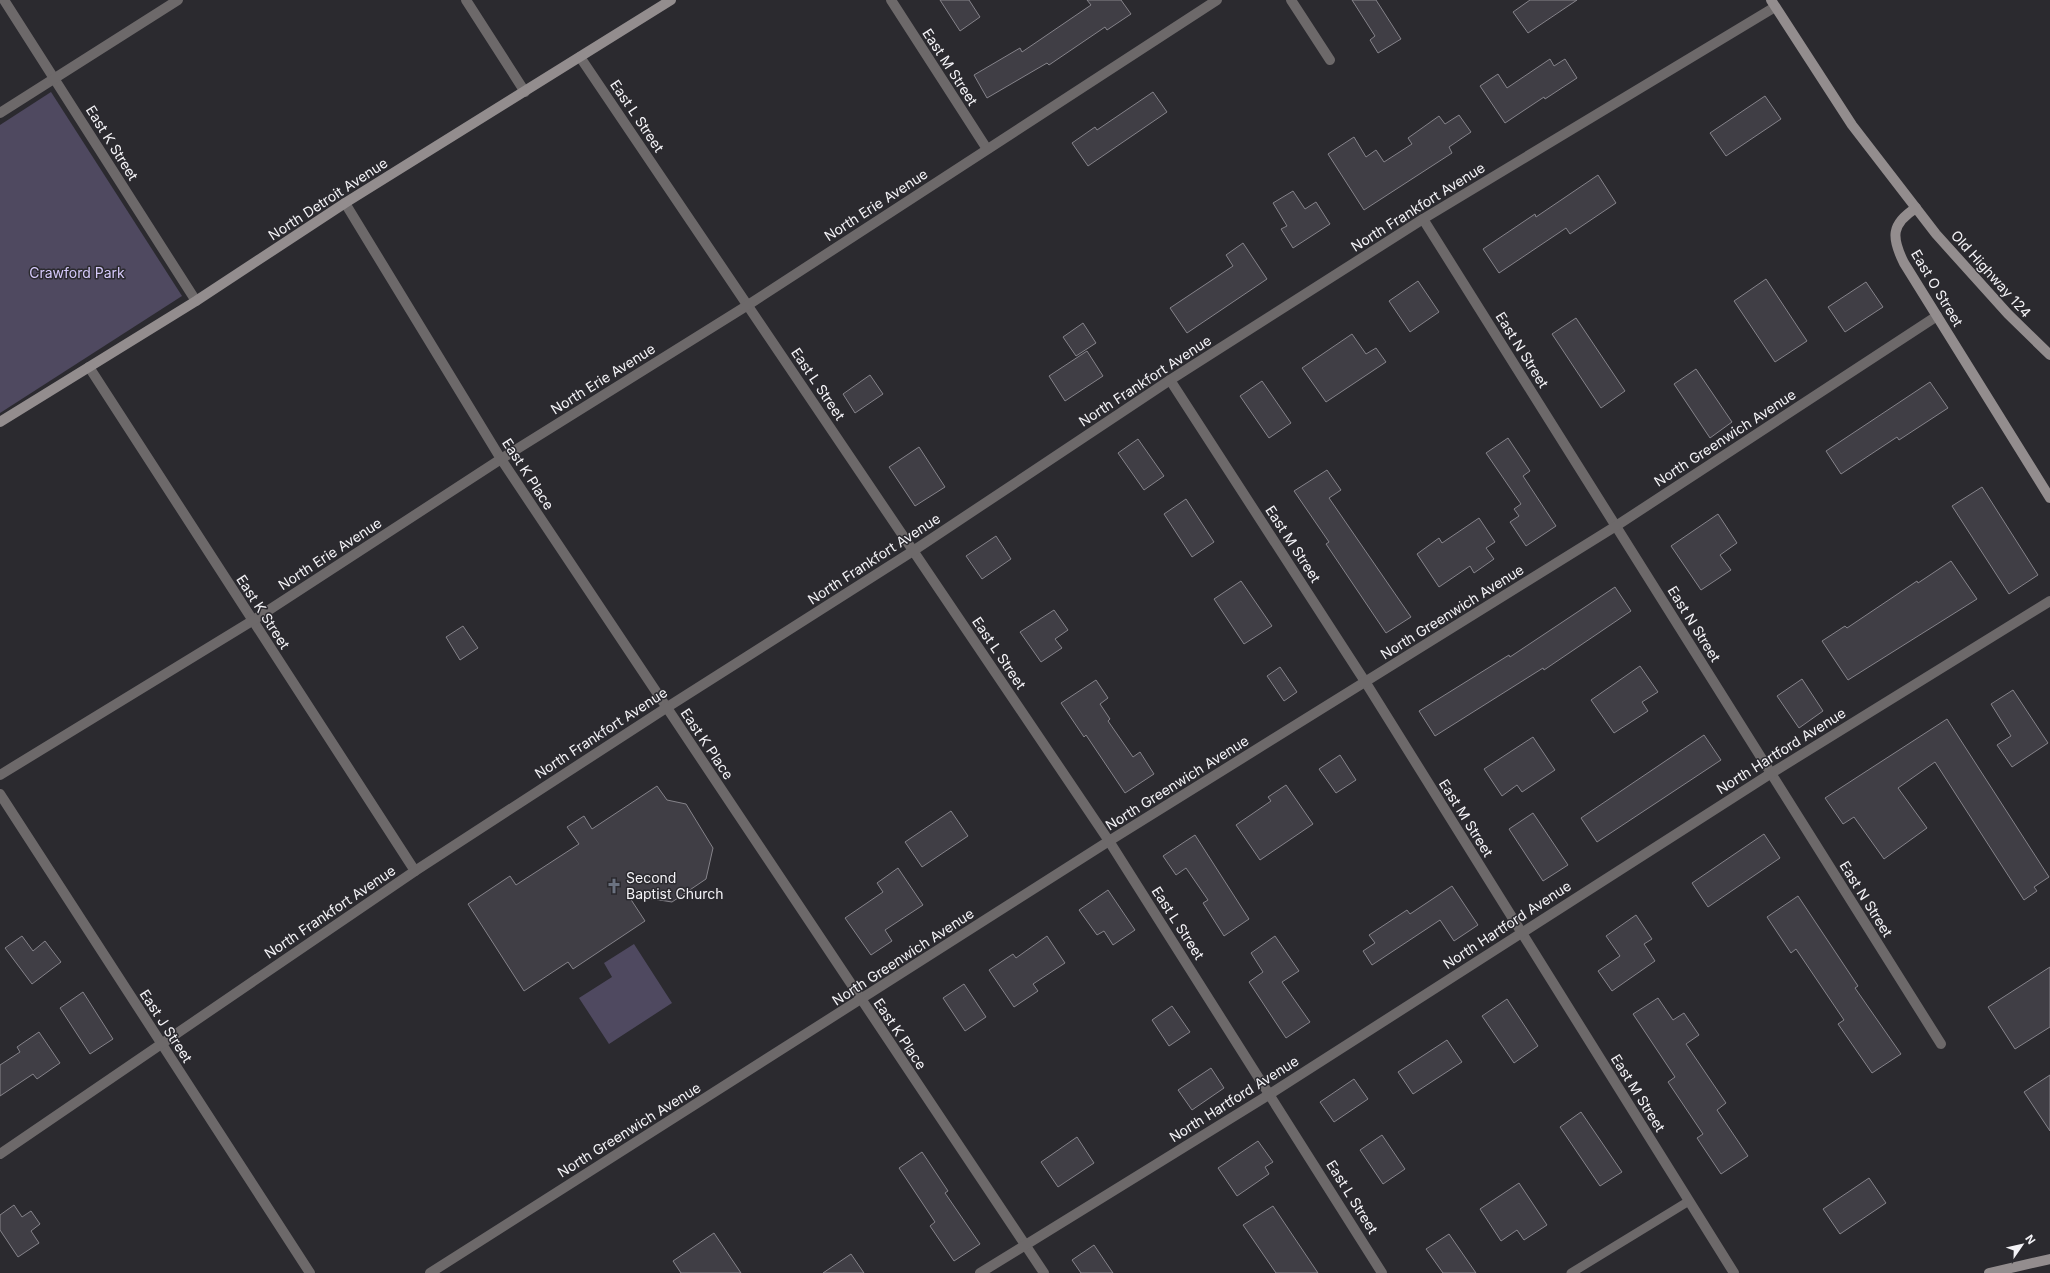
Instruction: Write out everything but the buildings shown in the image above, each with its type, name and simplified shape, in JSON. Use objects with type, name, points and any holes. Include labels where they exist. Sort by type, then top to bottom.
[{"type":"street","name":"East K Street","points":[[4,0],[196,301]]},
{"type":"street","points":[[0,113],[54,77],[178,0]]},
{"type":"street","points":[[466,0],[525,92]]},
{"type":"street","name":"North Detroit Avenue","points":[[0,422],[196,301],[345,203],[671,0]]},
{"type":"street","name":"East M Street","points":[[890,0],[987,149]]},
{"type":"street","name":"North Erie Avenue","points":[[0,775],[252,621],[501,459],[748,305],[1217,0]]},
{"type":"street","points":[[1291,0],[1330,60]]},
{"type":"street","points":[[1773,3],[1852,124],[1916,208]]},
{"type":"street","name":"North Frankfort Avenue","points":[[0,1154],[415,871],[666,708],[913,551],[1170,380],[1423,219],[1773,3]]},
{"type":"street","name":"East L Street","points":[[580,57],[1109,841],[1382,1273]]},
{"type":"street","name":"East K Place","points":[[345,203],[501,459],[861,1001],[1044,1273]]},
{"type":"street","name":"East O Street","points":[[1916,208],[1905,215],[1897,225],[1895,236],[1897,249],[2050,498]]},
{"type":"street","name":"Old Highway 124","points":[[1916,208],[1957,259],[2018,324],[2050,355]]},
{"type":"street","name":"East N Street","points":[[1423,219],[1770,774],[1941,1044]]},
{"type":"street","name":"North Greenwich Avenue","points":[[430,1273],[861,1001],[1109,841],[1366,683],[1616,526],[1937,316]]},
{"type":"street","name":"East K Street","points":[[89,367],[415,871]]},
{"type":"street","name":"East M Street","points":[[1170,380],[1366,683],[1734,1273]]},
{"type":"street","name":"North Hartford Avenue","points":[[980,1273],[1270,1094],[1770,774],[2050,601]]},
{"type":"street","name":"East J Street","points":[[0,794],[310,1273]]},
{"type":"street","points":[[1989,1273],[2050,1259]]},
{"type":"lane","points":[[1570,1273],[1689,1201]]},
{"type":"green space","name":"Crawford Park","points":[[51,92],[182,296],[0,413],[0,125]]},
{"type":"green space","points":[[634,944],[672,1003],[609,1044],[579,998],[612,977],[604,963]]},
{"type":"place","name":"Second Baptist Church","points":[[614,886]]}]
